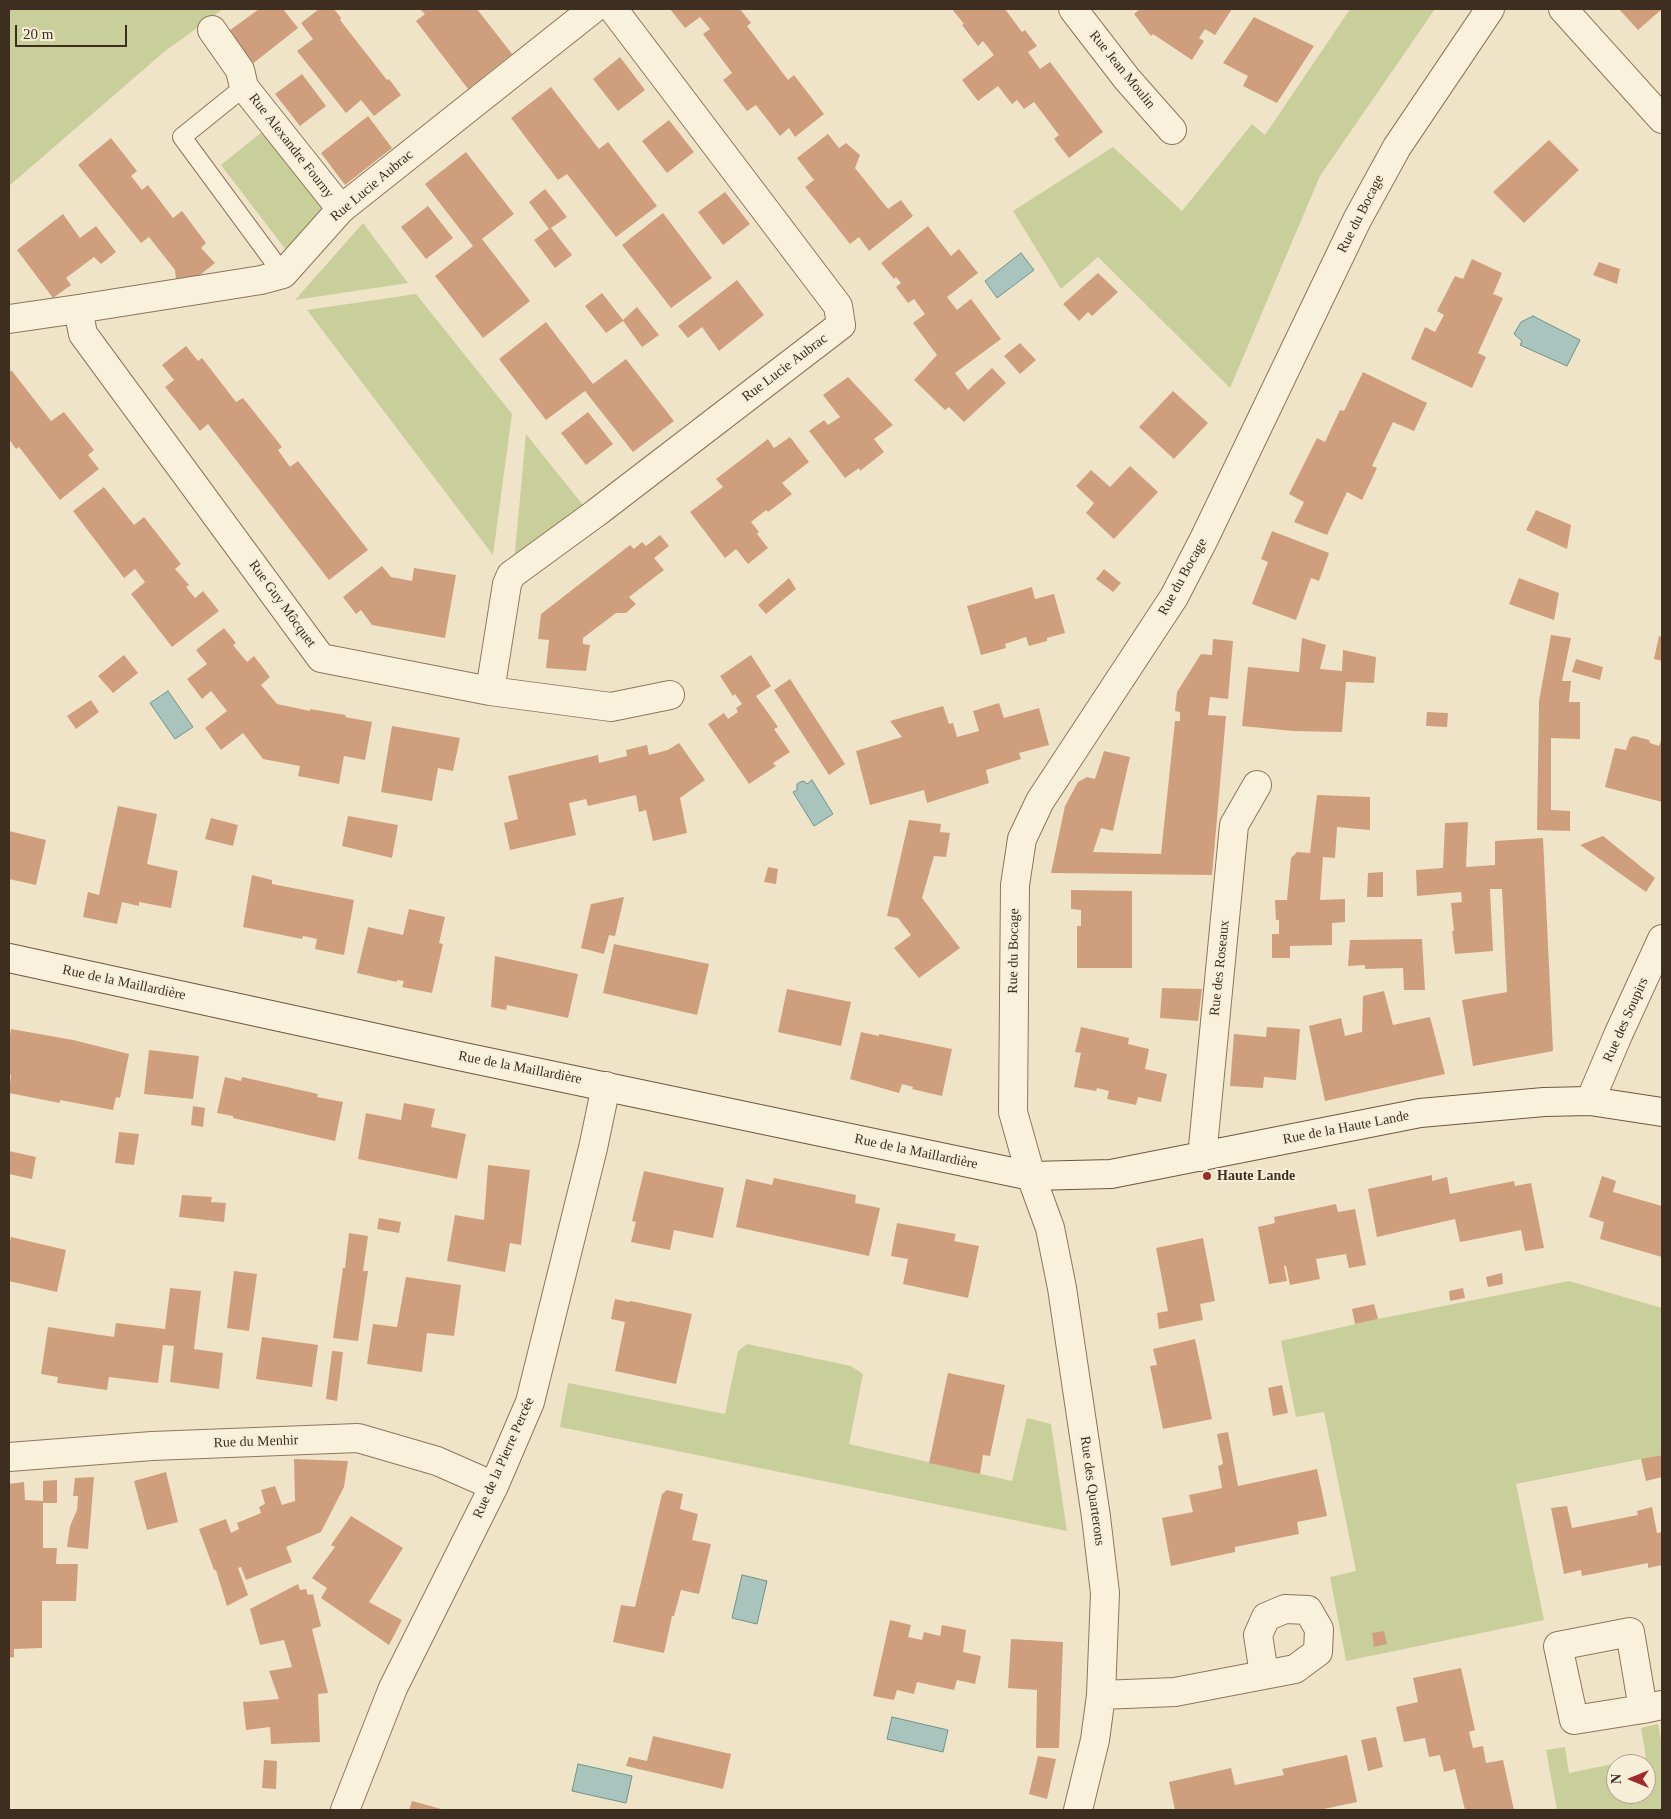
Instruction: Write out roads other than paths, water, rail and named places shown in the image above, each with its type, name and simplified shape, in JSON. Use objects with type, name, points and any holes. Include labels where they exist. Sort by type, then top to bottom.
[{"type":"street","name":"Rue Lucie Aubrac","points":[[283,274],[341,209],[593,9]]},
{"type":"street","name":"Rue Lucie Aubrac","points":[[490,691],[507,584],[511,575],[604,507],[841,325],[838,306],[613,9]]},
{"type":"street","name":"Rue Jean Moulin","points":[[1073,9],[1127,79],[1172,130]]},
{"type":"street","name":"Rue du Bocage","points":[[1031,1176],[1013,1112],[1015,885],[1022,838],[1040,801],[1174,597],[1204,540],[1357,220],[1397,147],[1490,9]]},
{"type":"street","points":[[1563,9],[1662,118]]},
{"type":"street","name":"Rue Alexandre Fourny","points":[[212,30],[240,70],[244,87],[341,209]]},
{"type":"street","points":[[9,319],[78,310],[260,280],[283,274]]},
{"type":"street","name":"Rue Guy Môcquet","points":[[78,310],[83,334],[322,658],[490,691],[611,707],[670,695]]},
{"type":"street","name":"Rue des Roseaux","points":[[1202,1157],[1234,824],[1257,785]]},
{"type":"street","name":"Rue des Soupirs","points":[[1590,1101],[1662,939]]},
{"type":"street","name":"Rue de la Maillardière","points":[[9,958],[459,1056],[1031,1176]]},
{"type":"street","name":"Rue de la Pierre Percée","points":[[345,1810],[393,1688],[494,1486],[530,1402],[593,1148],[606,1086]]},
{"type":"street","name":"Rue de la Haute Lande","points":[[1031,1176],[1111,1174],[1420,1114],[1544,1102],[1590,1101],[1662,1112]]},
{"type":"street","name":"Rue des Quarterons","points":[[1031,1176],[1050,1228],[1062,1288],[1096,1517],[1104,1593],[1101,1695],[1095,1740],[1078,1810]]},
{"type":"street","name":"Rue du Menhir","points":[[9,1458],[152,1446],[358,1438],[436,1461],[494,1486]]},
{"type":"street","points":[[1101,1695],[1176,1692],[1264,1674]]},
{"type":"lane","points":[[244,87],[182,137],[283,274]]},
{"type":"water","points":[[1021,253],[1034,270],[997,298],[985,281]]},
{"type":"water","points":[[1533,316],[1580,340],[1567,366],[1520,345],[1522,341],[1514,334],[1521,322]]},
{"type":"water","points":[[168,691],[193,727],[175,739],[150,703]]},
{"type":"water","points":[[812,780],[833,814],[814,826],[793,792],[797,790],[797,784],[800,782],[804,781],[807,784]]},
{"type":"water","points":[[742,1575],[767,1581],[757,1624],[732,1618]]},
{"type":"water","points":[[892,1717],[948,1730],[943,1752],[887,1739]]},
{"type":"water","points":[[578,1764],[632,1776],[626,1803],[572,1791]]},
{"type":"place","name":"Haute Lande","points":[[1207,1176]]}]
